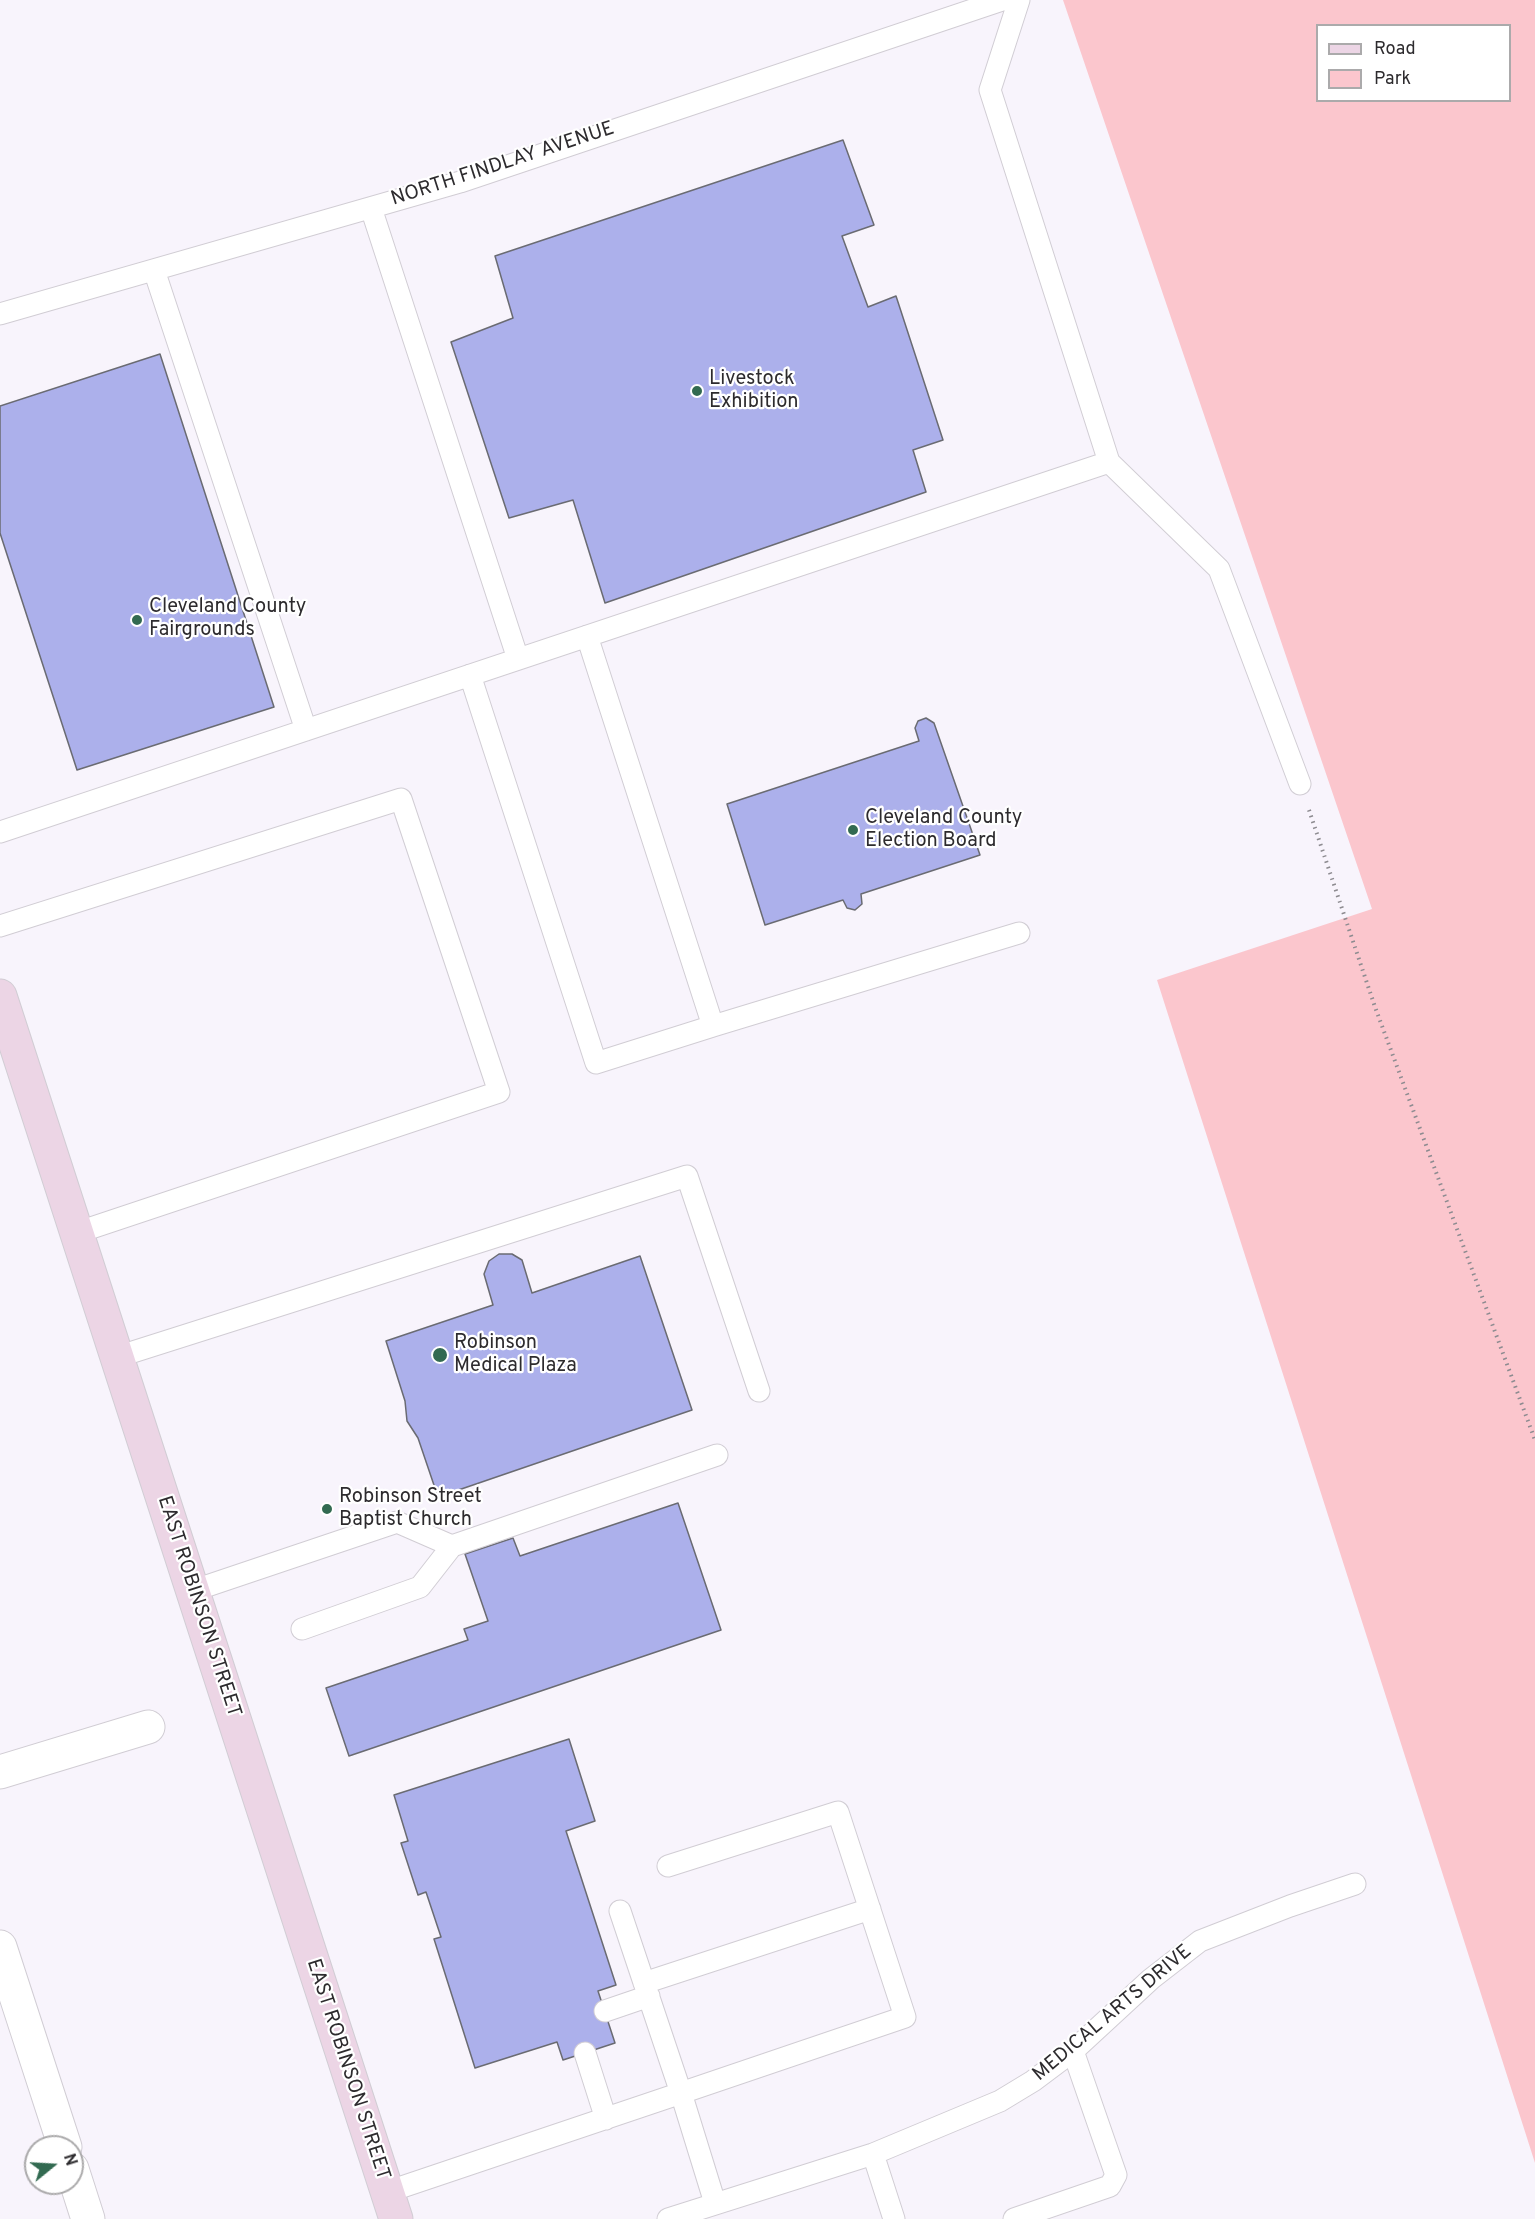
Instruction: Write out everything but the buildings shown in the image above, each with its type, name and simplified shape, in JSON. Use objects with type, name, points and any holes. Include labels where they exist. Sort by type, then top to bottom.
[{"type":"main road","name":"EAST ROBINSON STREET","points":[[0,996],[391,2205]]},
{"type":"street","points":[[0,1772],[148,1727]]},
{"type":"street","points":[[0,1947],[61,2135]]},
{"type":"street","points":[[80,2195],[88,2219]]},
{"type":"lane","name":"NORTH FINDLAY AVENUE","points":[[0,314],[460,182],[1002,0]]},
{"type":"lane","points":[[1019,0],[990,90],[1109,462],[1219,569],[1300,784]]},
{"type":"lane","points":[[371,208],[518,659]]},
{"type":"lane","points":[[154,270],[306,730]]},
{"type":"lane","points":[[0,832],[1109,462]]},
{"type":"lane","points":[[587,636],[713,1026]]},
{"type":"lane","points":[[470,675],[596,1063],[1019,933]]},
{"type":"lane","points":[[0,926],[401,799],[499,1092],[76,1233]]},
{"type":"lane","points":[[117,1357],[687,1176],[759,1391]]},
{"type":"lane","points":[[302,1629],[420,1587],[452,1546],[717,1455]]},
{"type":"lane","points":[[192,1591],[397,1522],[452,1546]]},
{"type":"lane","points":[[391,2205],[606,2119],[905,2017],[838,1812],[668,1866]]},
{"type":"lane","name":"MEDICAL ARTS DRIVE","points":[[668,2219],[873,2154],[1000,2102],[1073,2051],[1135,1992],[1200,1941],[1355,1884]]},
{"type":"lane","points":[[605,2011],[646,1990],[870,1909]]},
{"type":"lane","points":[[620,1911],[715,2203]]},
{"type":"lane","points":[[1014,2219],[1110,2186],[1116,2175],[1073,2051]]},
{"type":"lane","points":[[585,2052],[606,2119]]},
{"type":"lane","points":[[873,2154],[894,2219]]},
{"type":"path","points":[[1300,784],[1375,1007],[1535,1440]]},
{"type":"green space","points":[[1063,0],[1535,0],[1535,2163],[1157,980],[1372,909]]},
{"type":"place","name":"Livestock Exhibition","points":[[697,391]]},
{"type":"place","name":"Cleveland County Fairgrounds","points":[[137,620]]},
{"type":"place","name":"Cleveland County Election Board","points":[[853,830]]},
{"type":"place","name":"Robinson Medical Plaza","points":[[440,1355]]},
{"type":"place","name":"Robinson Street Baptist Church","points":[[327,1509]]}]
